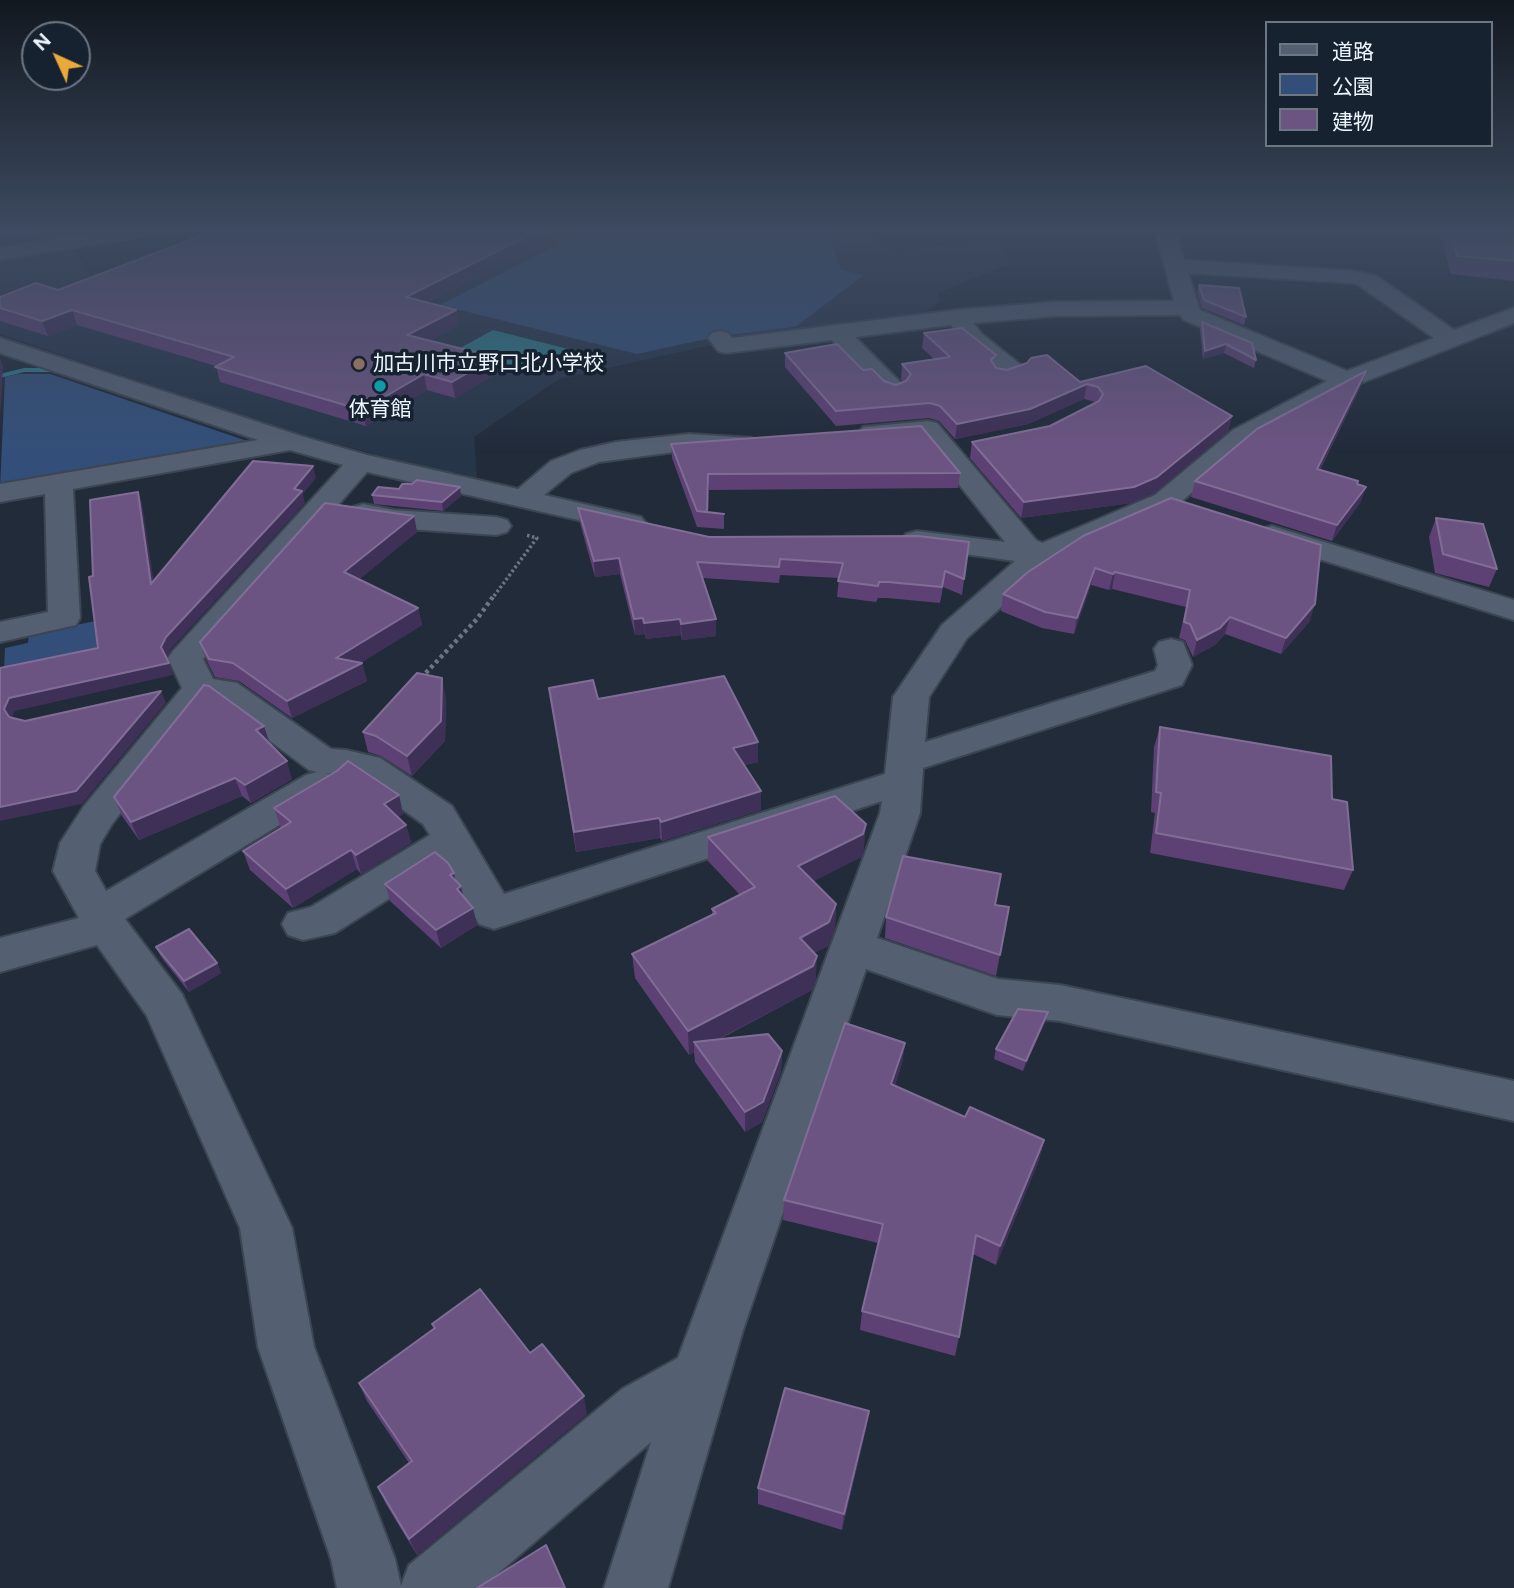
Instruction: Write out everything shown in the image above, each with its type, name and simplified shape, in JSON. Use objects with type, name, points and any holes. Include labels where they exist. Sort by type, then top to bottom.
[{"type":"street","points":[[1186,304],[1192,315],[1202,320],[1347,380]]},
{"type":"street","points":[[1401,304],[1450,338]]},
{"type":"street","points":[[720,338],[726,345],[957,317],[1056,309],[1187,308]]},
{"type":"street","points":[[636,1588],[715,1329],[900,813],[911,697],[954,632],[1040,555],[1178,505],[1242,436],[1347,380],[1514,315]]},
{"type":"street","points":[[957,317],[974,339],[1015,370],[1004,375]]},
{"type":"street","points":[[837,332],[894,389]]},
{"type":"street","points":[[0,345],[291,442],[361,462],[656,529]]},
{"type":"street","points":[[0,369],[41,359]]},
{"type":"street","points":[[851,434],[928,429],[960,450],[1025,546],[1040,555]]},
{"type":"street","points":[[0,493],[291,442]]},
{"type":"street","points":[[524,499],[561,467],[590,456],[616,450],[689,442],[764,442]]},
{"type":"street","points":[[361,462],[185,658],[185,688],[80,843],[74,871],[102,921],[166,1007],[266,1228],[286,1347],[363,1559],[369,1588]]},
{"type":"street","points":[[0,632],[64,618],[59,483]]},
{"type":"street","points":[[321,506],[394,519],[496,526]]},
{"type":"street","points":[[1244,526],[1514,610]]},
{"type":"street","points":[[889,540],[917,540],[1040,555]]},
{"type":"street","points":[[185,688],[225,691],[322,761],[346,762],[367,767],[438,816],[494,913],[1170,678],[1175,665],[1171,649]]},
{"type":"street","points":[[0,955],[102,921],[328,778],[346,762]]},
{"type":"street","points":[[303,924],[320,922],[451,841]]},
{"type":"street","points":[[853,947],[997,997],[1060,1003],[1514,1101]]},
{"type":"street","points":[[432,1588],[643,1410],[701,1377]]},
{"type":"path","points":[[411,687],[477,619],[537,538],[496,526]]},
{"type":"shaded area","points":[[0,304],[937,304],[915,319],[715,344],[559,379],[474,437],[477,478],[455,472],[449,475],[273,426],[0,334]]},
{"type":"shaded area","points":[[493,330],[568,349],[531,371],[455,351]]},
{"type":"green space","points":[[825,304],[795,327],[715,337],[637,354],[440,305]]},
{"type":"green space","points":[[17,374],[50,374],[250,442],[0,488],[5,377]]},
{"type":"green space","points":[[127,615],[91,653],[4,670],[5,648],[28,643],[29,634]]},
{"type":"building","points":[[0,304],[433,304],[456,310],[407,335],[495,357],[452,382],[424,374],[362,410],[215,367],[234,357],[72,310],[42,321],[0,308]]},
{"type":"building","points":[[1214,304],[1243,304],[1246,317]]},
{"type":"building","points":[[1202,322],[1252,343],[1256,360],[1226,344],[1205,351]]},
{"type":"building","points":[[962,328],[996,355],[991,360],[996,368],[1007,370],[1027,363],[1031,358],[1047,355],[1080,382],[1146,366],[1232,416],[1157,477],[1134,487],[1024,502],[972,442],[1050,426],[1099,401],[1103,394],[1098,387],[1087,384],[1030,409],[957,424],[940,406],[930,403],[836,411],[785,353],[837,344],[863,370],[872,369],[884,381],[896,385],[906,381],[911,374],[902,364],[950,357],[924,333]]},
{"type":"building","points":[[1366,371],[1317,469],[1358,481],[1357,484],[1366,487],[1337,525],[1195,481],[1257,429]]},
{"type":"building","points":[[921,426],[960,473],[708,474],[707,512],[724,514],[697,511],[671,444]]},
{"type":"building","points":[[253,461],[313,466],[294,489],[302,491],[166,637],[161,647],[169,663],[9,698],[4,709],[9,717],[25,721],[161,691],[76,791],[0,807],[0,668],[98,648],[89,577],[93,576],[90,500],[138,492],[151,584]]},
{"type":"building","points":[[417,480],[460,487],[442,502],[372,495],[378,487],[399,489],[402,484],[412,484]]},
{"type":"building","points":[[1171,498],[1321,545],[1315,604],[1286,638],[1230,617],[1220,628],[1197,640],[1190,624],[1184,622],[1190,590],[1095,568],[1077,618],[1045,612],[1003,594],[1028,572],[1083,536]]},
{"type":"building","points":[[325,503],[414,516],[344,572],[418,608],[336,658],[362,663],[287,701],[233,663],[209,659],[200,642]]},
{"type":"building","points":[[578,508],[709,537],[918,536],[969,542],[964,579],[945,571],[942,587],[888,582],[879,582],[878,586],[838,581],[843,563],[780,559],[779,567],[697,562],[716,619],[681,624],[680,619],[644,623],[643,618],[634,619],[619,558],[594,561]]},
{"type":"building","points":[[1436,518],[1483,524],[1497,569],[1443,554]]},
{"type":"building","points":[[417,673],[442,678],[441,721],[407,756],[376,736],[363,732]]},
{"type":"building","points":[[724,676],[758,742],[733,748],[761,791],[661,822],[659,818],[574,832],[549,688],[593,680],[598,699]]},
{"type":"building","points":[[204,685],[264,726],[256,730],[287,761],[245,785],[235,778],[131,822],[114,797]]},
{"type":"building","points":[[1160,727],[1331,756],[1332,799],[1347,802],[1353,870],[1156,833],[1161,793],[1156,792]]},
{"type":"building","points":[[348,761],[399,795],[384,804],[406,825],[356,855],[351,850],[286,889],[243,851],[291,822],[274,808],[337,771]]},
{"type":"building","points":[[835,796],[866,824],[863,834],[798,866],[836,904],[829,922],[800,938],[817,956],[813,966],[688,1031],[632,954],[716,913],[712,909],[755,887],[708,837]]},
{"type":"building","points":[[435,852],[448,863],[454,873],[450,875],[461,886],[457,889],[473,908],[436,930],[385,884]]},
{"type":"building","points":[[903,856],[1001,874],[995,905],[1009,907],[1000,955],[886,917]]},
{"type":"building","points":[[189,929],[217,963],[184,981],[156,947]]},
{"type":"building","points":[[1018,1009],[1048,1012],[1026,1061],[996,1049]]},
{"type":"building","points":[[845,1023],[905,1043],[891,1084],[965,1117],[970,1107],[1044,1140],[1000,1246],[976,1235],[959,1337],[862,1311],[883,1224],[784,1200]]},
{"type":"building","points":[[768,1034],[782,1051],[763,1102],[745,1112],[694,1042]]},
{"type":"building","points":[[480,1289],[530,1353],[542,1344],[584,1396],[409,1539],[378,1487],[412,1461],[359,1383],[435,1328],[432,1324]]},
{"type":"building","points":[[785,1388],[869,1411],[844,1514],[758,1488]]},
{"type":"building","points":[[546,1545],[565,1588],[477,1588]]},
{"type":"waterway","points":[[0,376],[24,370],[57,370]]},
{"type":"place","name":"加古川市立野口北小学校","points":[[359,364]]},
{"type":"place","name":"体育館","points":[[380,386]]}]
